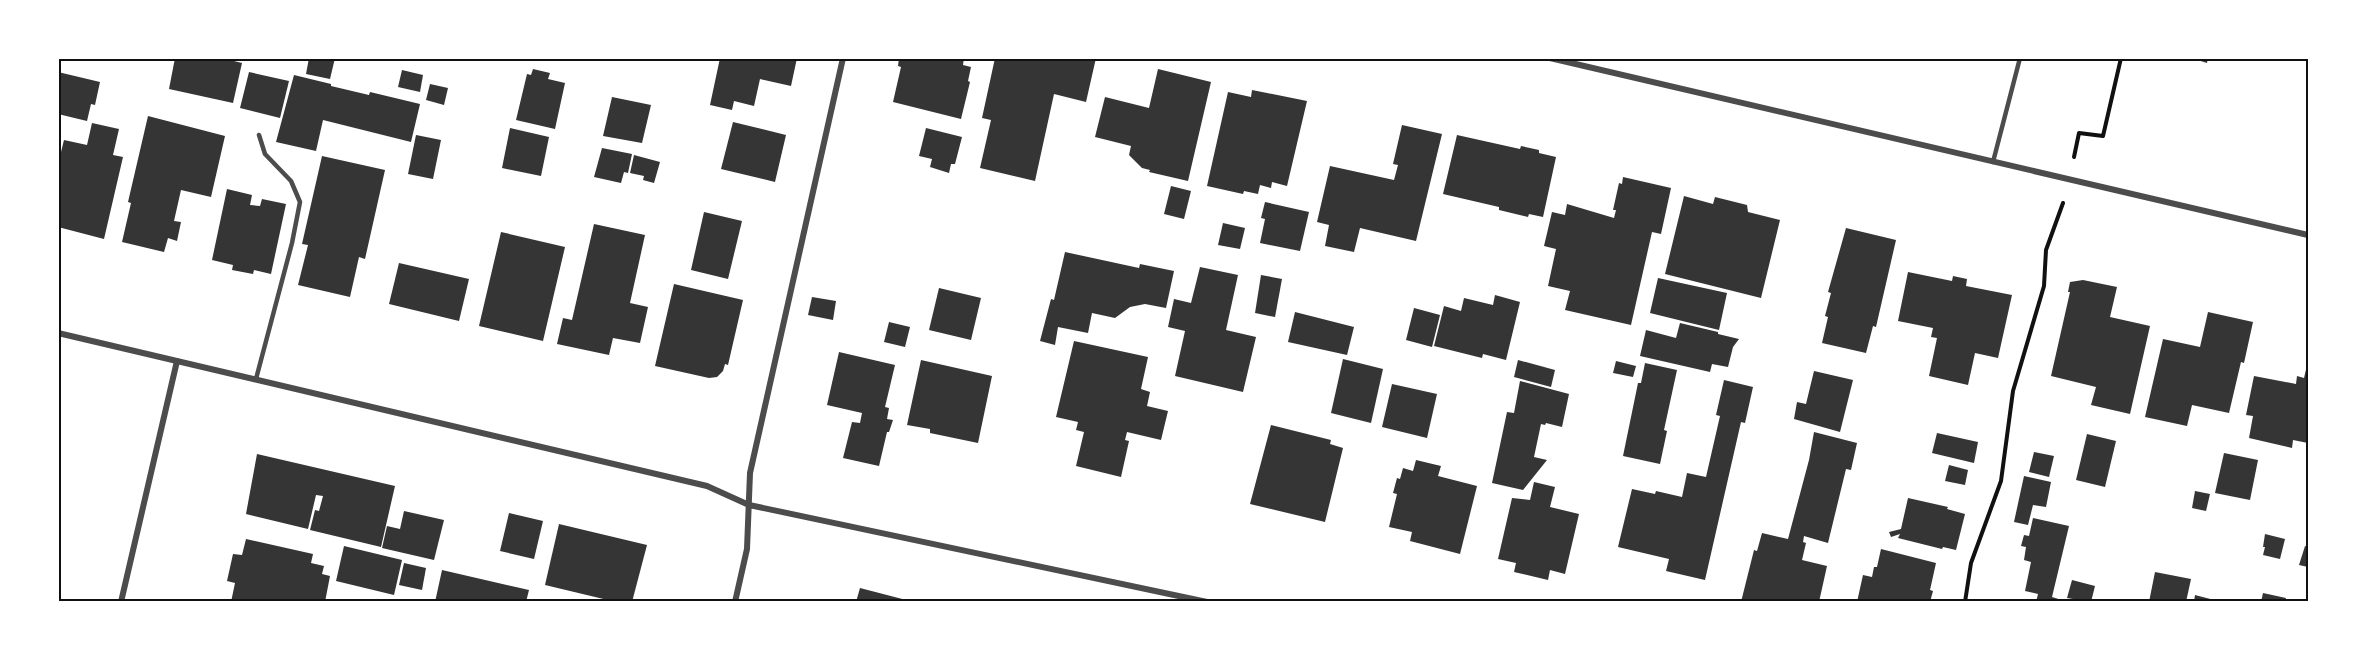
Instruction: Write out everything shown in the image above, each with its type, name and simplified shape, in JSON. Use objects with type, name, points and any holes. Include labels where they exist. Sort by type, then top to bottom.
[{"type":"street","points":[[735,602],[747,549],[750,473],[843,58]]},
{"type":"street","points":[[1550,58],[2308,236]]},
{"type":"street","points":[[58,333],[707,486],[749,505],[1207,602]]},
{"type":"street","points":[[121,602],[177,361]]},
{"type":"lane","points":[[1993,162],[2020,58]]},
{"type":"lane","points":[[256,380],[292,243],[300,202],[291,181],[265,154],[259,135]]},
{"type":"path","points":[[1965,602],[1971,563],[2001,481],[2013,392],[2044,286],[2046,250],[2062,209],[2079,133],[2103,136],[2121,58]]},
{"type":"building","points":[[175,58],[222,58],[242,63],[233,103],[169,89]]},
{"type":"building","points":[[309,58],[335,58],[330,79],[306,74]]},
{"type":"building","points":[[720,58],[797,58],[791,86],[760,79],[754,106],[734,101],[732,110],[710,105]]},
{"type":"building","points":[[899,58],[964,58],[963,65],[971,67],[968,81],[970,82],[961,119],[893,102],[901,67],[898,66]]},
{"type":"building","points":[[995,58],[1096,58],[1086,102],[1054,94],[1035,181],[980,168],[991,120],[982,118]]},
{"type":"building","points":[[2191,58],[2208,58],[2207,63]]},
{"type":"building","points":[[533,69],[550,73],[548,79],[565,83],[555,129],[516,120],[527,74],[531,75]]},
{"type":"building","points":[[1158,69],[1211,82],[1188,181],[1149,172],[1150,170],[1142,168],[1129,155],[1131,146],[1095,137],[1105,97],[1149,108]]},
{"type":"building","points":[[402,70],[423,75],[420,92],[398,87]]},
{"type":"building","points":[[58,72],[100,82],[95,105],[91,104],[87,121],[58,114]]},
{"type":"building","points":[[249,72],[289,81],[280,118],[240,108]]},
{"type":"building","points":[[294,75],[369,95],[370,92],[420,104],[411,142],[323,120],[316,151],[276,142]]},
{"type":"building","points":[[430,84],[448,88],[444,105],[426,100]]},
{"type":"building","points":[[1252,90],[1307,101],[1287,186],[1272,182],[1271,188],[1260,185],[1258,194],[1244,191],[1243,194],[1207,186],[1228,92],[1251,97]]},
{"type":"building","points":[[612,97],[651,105],[642,143],[603,136]]},
{"type":"building","points":[[148,116],[225,136],[211,197],[181,190],[174,221],[181,222],[177,241],[168,238],[164,252],[122,242],[131,203],[128,202]]},
{"type":"building","points":[[733,122],[786,135],[775,182],[721,169]]},
{"type":"building","points":[[92,123],[119,129],[113,155],[123,157],[104,239],[58,227],[58,156],[60,156],[64,140],[87,145]]},
{"type":"building","points":[[1402,125],[1442,134],[1416,241],[1360,228],[1354,252],[1325,246],[1329,225],[1317,222],[1330,166],[1394,180],[1398,165],[1393,164]]},
{"type":"building","points":[[510,128],[549,137],[541,176],[502,168]]},
{"type":"building","points":[[926,128],[962,137],[955,164],[951,164],[949,173],[930,167],[932,159],[919,156]]},
{"type":"building","points":[[416,135],[441,140],[433,179],[408,174]]},
{"type":"building","points":[[1457,135],[1520,149],[1521,146],[1539,150],[1539,153],[1556,157],[1543,217],[1529,214],[1528,217],[1499,210],[1499,207],[1443,194]]},
{"type":"building","points":[[602,148],[632,154],[628,173],[624,172],[621,183],[594,177]]},
{"type":"building","points":[[634,155],[660,162],[654,183],[643,180],[644,176],[630,173]]},
{"type":"building","points":[[322,156],[385,170],[365,259],[359,257],[350,297],[298,285],[308,245],[302,244]]},
{"type":"building","points":[[1623,177],[1671,188],[1661,234],[1652,232],[1631,325],[1565,310],[1570,291],[1548,286],[1556,249],[1544,246],[1552,212],[1565,215],[1567,204],[1614,218],[1616,210],[1613,210],[1619,183],[1622,184]]},
{"type":"building","points":[[1171,186],[1191,191],[1184,219],[1164,214]]},
{"type":"building","points":[[227,189],[252,195],[250,205],[260,206],[262,199],[286,204],[271,274],[254,270],[253,274],[232,270],[233,265],[212,260]]},
{"type":"building","points":[[1684,196],[1713,204],[1715,197],[1747,205],[1748,212],[1780,220],[1761,298],[1665,274]]},
{"type":"building","points":[[1265,202],[1309,212],[1300,251],[1260,243],[1265,219],[1261,218]]},
{"type":"building","points":[[704,212],[742,221],[728,279],[691,270]]},
{"type":"building","points":[[1223,223],[1245,228],[1240,249],[1218,245]]},
{"type":"building","points":[[594,224],[645,235],[630,303],[648,307],[640,343],[613,338],[609,355],[557,344],[563,318],[572,320]]},
{"type":"building","points":[[1846,228],[1896,240],[1876,327],[1873,326],[1866,353],[1822,343],[1828,317],[1825,316],[1831,293],[1828,292]]},
{"type":"building","points":[[501,232],[565,247],[543,341],[479,326]]},
{"type":"building","points":[[1065,252],[1139,268],[1140,264],[1174,271],[1166,308],[1145,304],[1130,307],[1115,318],[1092,313],[1088,333],[1058,327],[1055,345],[1040,341],[1051,299],[1054,300]]},
{"type":"building","points":[[399,263],[469,279],[459,321],[389,304]]},
{"type":"building","points":[[1200,267],[1238,275],[1226,330],[1256,337],[1243,392],[1175,376],[1185,331],[1168,327],[1174,299],[1191,303]]},
{"type":"building","points":[[1908,272],[1952,281],[1953,276],[1967,279],[1966,286],[2012,295],[1998,358],[1975,353],[1968,385],[1929,376],[1937,338],[1931,337],[1933,328],[1898,321]]},
{"type":"building","points":[[1261,275],[1282,279],[1275,317],[1255,313]]},
{"type":"building","points":[[1658,278],[1727,293],[1719,330],[1650,313]]},
{"type":"building","points":[[2083,280],[2117,287],[2110,317],[2150,326],[2130,414],[2091,405],[2096,387],[2051,376],[2070,292],[2068,292],[2070,282]]},
{"type":"building","points":[[674,284],[743,300],[728,365],[725,364],[723,371],[717,377],[709,378],[655,366]]},
{"type":"building","points":[[939,288],[981,298],[971,340],[929,330]]},
{"type":"building","points":[[1495,295],[1520,302],[1506,360],[1483,354],[1482,358],[1434,346],[1444,306],[1461,311],[1464,298],[1493,305]]},
{"type":"building","points":[[812,297],[836,301],[833,320],[808,315]]},
{"type":"building","points":[[1414,308],[1440,315],[1432,347],[1406,340]]},
{"type":"building","points":[[1295,312],[1354,327],[1347,355],[1288,342]]},
{"type":"building","points":[[2208,312],[2253,322],[2229,413],[2192,405],[2187,426],[2145,417],[2163,339],[2200,347]]},
{"type":"building","points":[[889,322],[910,327],[905,347],[884,342]]},
{"type":"building","points":[[1680,323],[1739,339],[1733,347],[1728,367],[1712,364],[1710,372],[1640,356],[1646,330],[1676,338]]},
{"type":"building","points":[[1074,341],[1148,357],[1141,389],[1150,392],[1147,406],[1168,411],[1161,440],[1127,432],[1125,440],[1129,441],[1121,477],[1076,466],[1084,432],[1076,430],[1078,422],[1056,417]]},
{"type":"building","points":[[839,352],[895,365],[885,407],[889,408],[887,419],[893,420],[887,432],[879,466],[843,458],[852,422],[860,423],[862,413],[827,405]]},
{"type":"building","points":[[1343,359],[1383,369],[1371,423],[1331,413]]},
{"type":"building","points":[[921,360],[992,376],[978,443],[930,433],[930,429],[907,425]]},
{"type":"building","points":[[1518,360],[1555,370],[1551,387],[1514,377]]},
{"type":"building","points":[[1616,361],[1636,366],[1633,377],[1613,373]]},
{"type":"building","points":[[2308,361],[2308,443],[2293,440],[2292,448],[2249,438],[2253,416],[2246,415],[2254,376],[2296,384],[2297,376],[2304,378]]},
{"type":"building","points":[[1645,363],[1677,370],[1664,430],[1667,431],[1660,464],[1623,456],[1638,383],[1641,383]]},
{"type":"building","points":[[1814,371],[1853,380],[1840,432],[1794,419],[1797,402],[1806,404]]},
{"type":"building","points":[[1724,380],[1753,387],[1745,423],[1741,422],[1705,580],[1666,571],[1669,559],[1618,547],[1632,489],[1655,494],[1656,491],[1682,497],[1687,473],[1706,477],[1720,416],[1716,415]]},
{"type":"building","points":[[1520,381],[1569,394],[1562,427],[1541,424],[1534,457],[1547,460],[1523,490],[1492,483],[1507,412],[1514,413]]},
{"type":"building","points":[[1392,384],[1437,394],[1427,438],[1382,427]]},
{"type":"building","points":[[1271,425],[1331,440],[1330,444],[1343,448],[1325,522],[1250,504]]},
{"type":"building","points":[[1814,432],[1857,443],[1851,470],[1846,469],[1828,543],[1804,536],[1803,542],[1806,543],[1802,560],[1827,566],[1819,602],[1741,602],[1754,550],[1757,551],[1762,533],[1788,539]]},
{"type":"building","points":[[1937,433],[1978,442],[1974,463],[1932,453]]},
{"type":"building","points":[[2087,434],[2116,441],[2105,487],[2076,480]]},
{"type":"building","points":[[2034,452],[2054,456],[2049,477],[2029,472]]},
{"type":"building","points":[[2224,453],[2258,460],[2250,500],[2215,493]]},
{"type":"building","points":[[257,454],[395,486],[381,547],[310,530],[315,510],[319,511],[323,496],[316,495],[308,529],[246,514]]},
{"type":"building","points":[[1416,460],[1441,466],[1438,476],[1477,486],[1460,554],[1410,541],[1412,532],[1389,527],[1397,494],[1393,493],[1397,478],[1400,479],[1403,468],[1413,471]]},
{"type":"building","points":[[1949,465],[1968,470],[1965,485],[1945,481]]},
{"type":"building","points":[[2024,476],[2051,482],[2046,507],[2033,505],[2028,525],[2014,522]]},
{"type":"building","points":[[1534,482],[1555,487],[1550,507],[1579,514],[1565,574],[1550,570],[1548,580],[1514,572],[1516,563],[1498,559],[1512,498],[1530,500]]},
{"type":"building","points":[[2195,491],[2210,494],[2206,511],[2192,508]]},
{"type":"building","points":[[1908,498],[1948,507],[1947,509],[1965,514],[1956,550],[1943,547],[1942,549],[1898,538],[1900,534],[1891,537],[1889,532],[1901,529]]},
{"type":"building","points":[[404,511],[444,520],[434,560],[382,548],[387,526],[400,529]]},
{"type":"building","points":[[509,513],[543,521],[534,559],[500,551]]},
{"type":"building","points":[[2033,518],[2069,526],[2052,597],[2068,602],[2036,602],[2038,594],[2025,591],[2031,562],[2024,560],[2026,547],[2021,546],[2024,535],[2029,536]]},
{"type":"building","points":[[559,524],[647,545],[632,602],[616,602],[545,585]]},
{"type":"building","points":[[2265,534],[2285,539],[2280,559],[2263,555]]},
{"type":"building","points":[[246,539],[313,554],[311,563],[324,566],[322,574],[330,576],[325,602],[231,602],[235,583],[227,581],[233,554],[242,555]]},
{"type":"building","points":[[344,546],[402,560],[394,595],[336,581]]},
{"type":"building","points":[[2305,546],[2308,547],[2308,567],[2299,565]]},
{"type":"building","points":[[1881,549],[1936,563],[1930,590],[1933,591],[1930,602],[1857,602],[1863,575],[1872,577]]},
{"type":"building","points":[[404,563],[426,568],[422,590],[399,585]]},
{"type":"building","points":[[442,570],[529,590],[526,602],[435,602]]},
{"type":"building","points":[[2155,572],[2191,579],[2186,602],[2149,602]]},
{"type":"building","points":[[2072,580],[2095,586],[2091,602],[2067,598]]},
{"type":"building","points":[[860,588],[910,601],[910,602],[856,602]]},
{"type":"building","points":[[2263,593],[2286,598],[2285,602],[2261,602]]},
{"type":"building","points":[[2195,595],[2218,601],[2218,602],[2194,602]]}]
